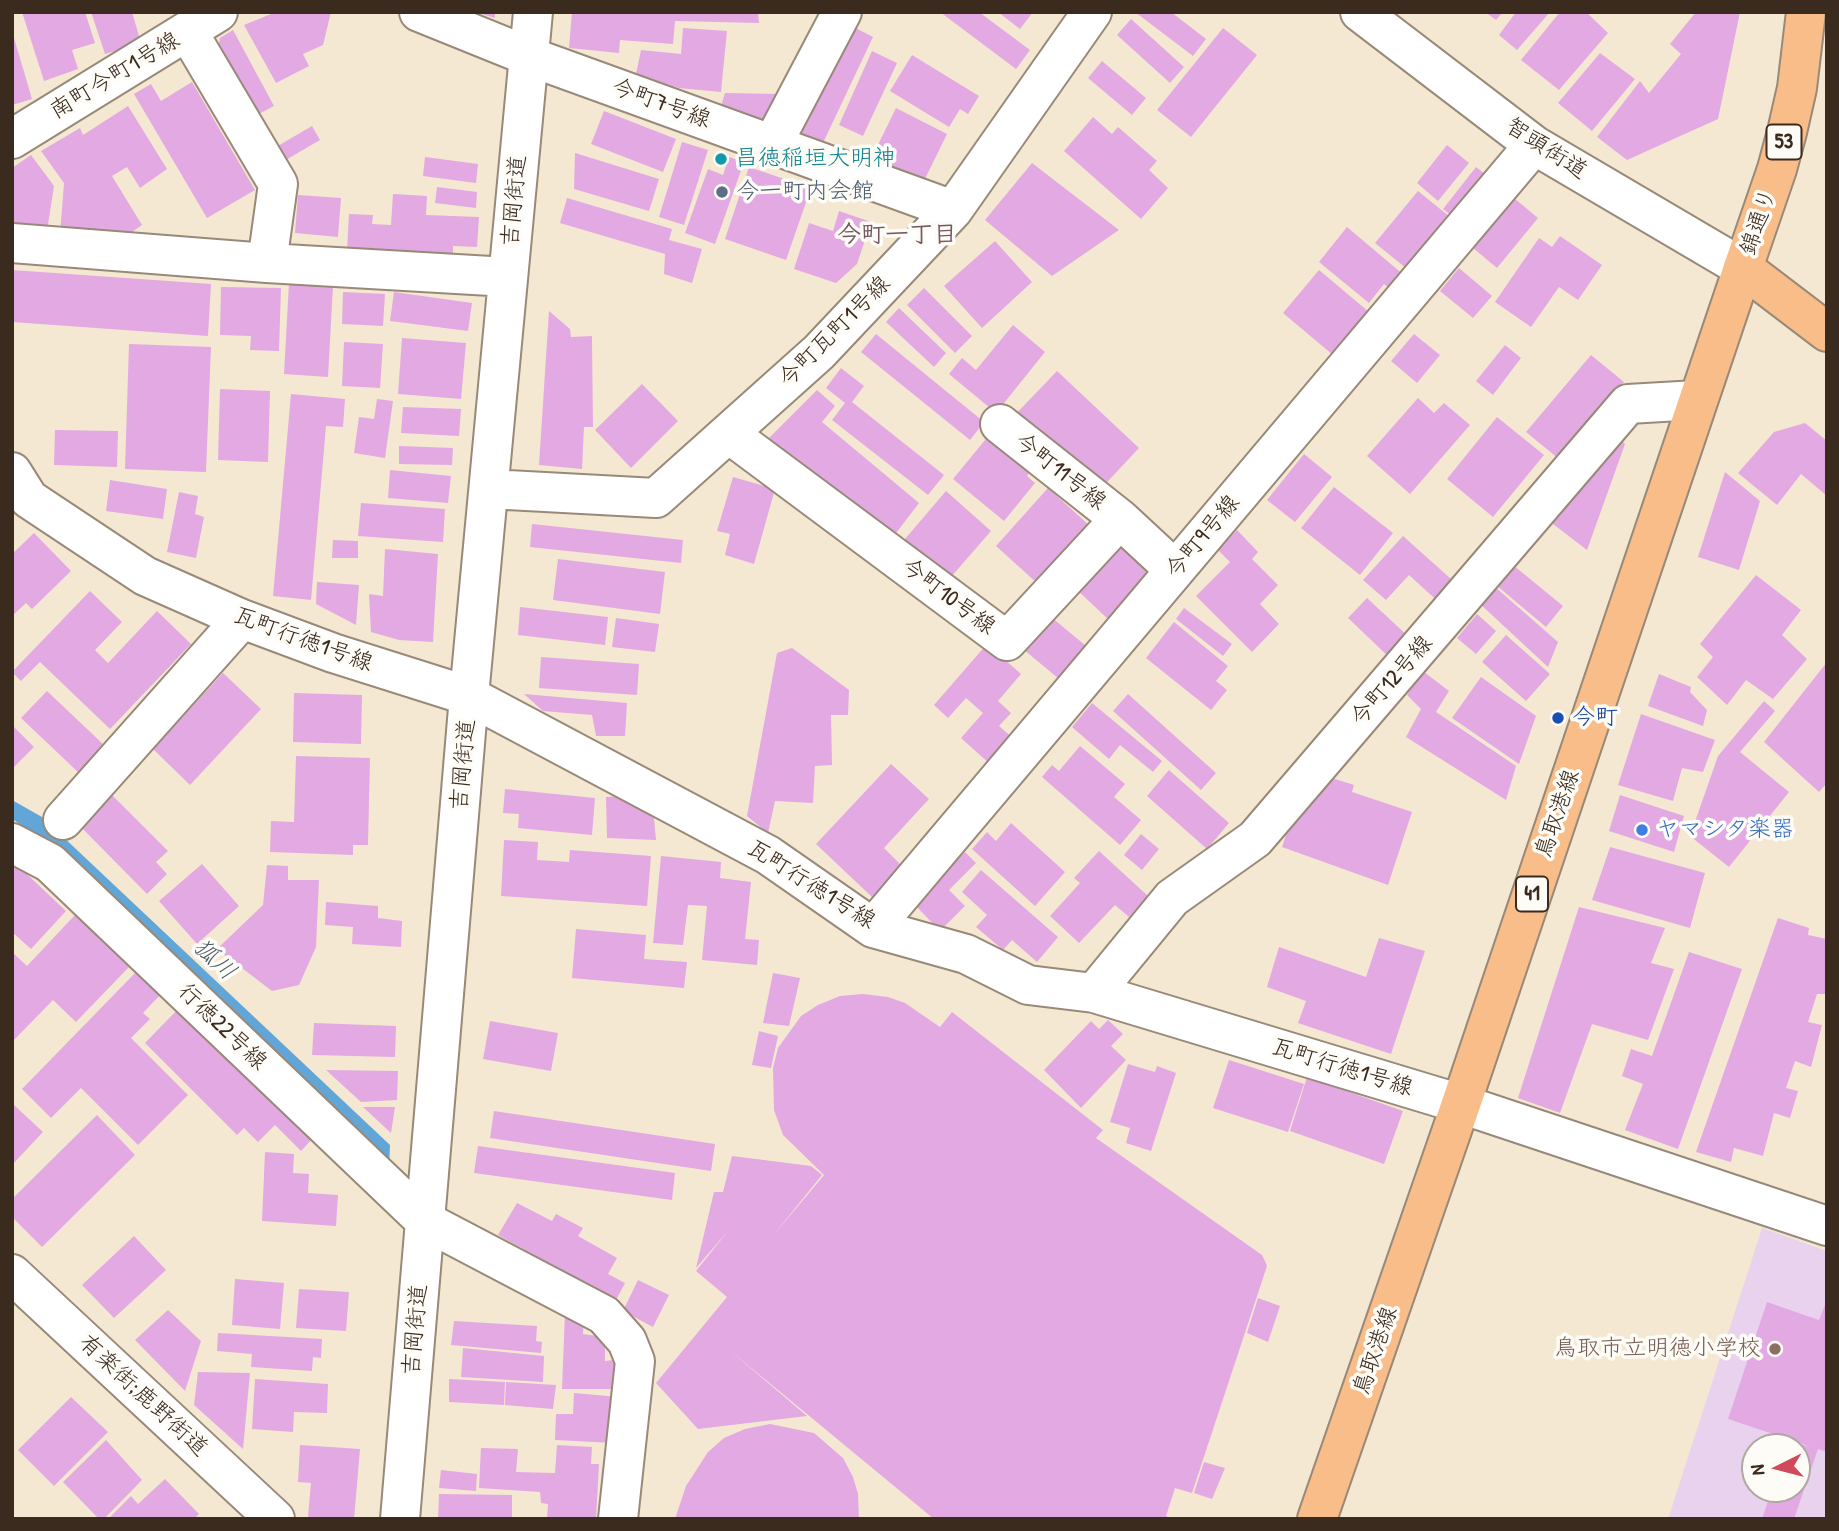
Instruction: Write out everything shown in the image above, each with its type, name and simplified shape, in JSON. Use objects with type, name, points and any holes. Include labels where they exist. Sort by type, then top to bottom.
[{"type":"main road","name":"錦通り","points":[[1743,268],[1790,122],[1806,12]]},
{"type":"main road","points":[[1743,268],[1827,332]]},
{"type":"main road","name":"鳥取港線","points":[[1317,1519],[1461,1104],[1743,268]]},
{"type":"street","points":[[419,12],[528,56]]},
{"type":"street","name":"吉岡街道","points":[[400,1519],[469,696],[533,12]]},
{"type":"street","points":[[772,145],[842,12]]},
{"type":"street","name":"今町瓦町1号線","points":[[489,489],[656,498],[819,352],[953,210],[1092,12]]},
{"type":"street","name":"智頭街道","points":[[1360,12],[1534,145],[1743,268]]},
{"type":"street","points":[[203,22],[278,184],[267,263]]},
{"type":"street","name":"南町今町1号線","points":[[12,139],[203,22]]},
{"type":"street","name":"今町7号線","points":[[528,56],[953,210]]},
{"type":"street","name":"今町9号線","points":[[873,928],[1534,145]]},
{"type":"street","points":[[12,243],[267,263],[508,277]]},
{"type":"street","name":"今町12号線","points":[[1094,993],[1172,898],[1255,839],[1628,404],[1697,400]]},
{"type":"street","name":"今町11号線","points":[[1000,424],[1120,519]]},
{"type":"street","name":"今町10号線","points":[[730,434],[1007,641],[1120,519]]},
{"type":"street","name":"瓦町行徳1号線","points":[[12,472],[29,499],[145,576],[242,619],[333,653],[469,696],[768,855],[873,928],[966,954],[1028,985],[1094,993],[1461,1104],[1827,1226]]},
{"type":"street","points":[[1120,519],[1175,570]]},
{"type":"street","points":[[63,820],[242,619]]},
{"type":"street","name":"行徳22号線","points":[[12,843],[50,863],[425,1220],[604,1315],[627,1341],[635,1361],[618,1519]]},
{"type":"street","name":"有楽街;鹿野街道","points":[[12,1273],[275,1519]]},
{"type":"shaded area","name":"鳥取市立明徳小学校","points":[[1762,1228],[1827,1251],[1827,1519],[1668,1519]]},
{"type":"water","points":[[12,800],[42,817],[390,1145],[389,1168],[45,840],[12,819]]},
{"type":"building","points":[[22,12],[85,12],[95,43],[72,50],[78,69],[44,81]]},
{"type":"building","points":[[91,12],[132,12],[141,43],[105,54]]},
{"type":"building","points":[[276,12],[331,12],[323,45],[303,54],[309,66],[276,83],[244,25]]},
{"type":"building","points":[[495,12],[495,18],[479,13]]},
{"type":"building","points":[[572,12],[758,12],[759,23],[675,21],[673,44],[620,40],[619,53],[569,48]]},
{"type":"building","points":[[940,12],[979,12],[1030,50],[1016,69]]},
{"type":"building","points":[[998,12],[1033,12],[1020,29]]},
{"type":"building","points":[[1135,12],[1171,12],[1206,39],[1193,56]]},
{"type":"building","points":[[1485,12],[1503,12],[1496,20]]},
{"type":"building","points":[[1516,12],[1550,12],[1517,50],[1499,35]]},
{"type":"building","points":[[1560,12],[1586,12],[1608,33],[1559,90],[1521,60]]},
{"type":"building","points":[[1696,12],[1740,12],[1718,119],[1627,160],[1597,137],[1640,81],[1649,93],[1681,54],[1670,44]]},
{"type":"building","points":[[1131,19],[1184,67],[1170,83],[1117,35]]},
{"type":"building","points":[[848,24],[873,37],[823,143],[797,131]]},
{"type":"building","points":[[683,28],[727,31],[721,92],[679,88],[636,74],[641,50],[681,54]]},
{"type":"building","points":[[1223,28],[1257,55],[1191,137],[1157,110]]},
{"type":"building","points":[[233,30],[274,106],[253,117],[217,51],[220,38]]},
{"type":"building","points":[[12,31],[32,99],[12,105]]},
{"type":"building","points":[[872,51],[897,63],[863,136],[839,125]]},
{"type":"building","points":[[1600,53],[1635,79],[1592,131],[1558,103]]},
{"type":"building","points":[[912,55],[979,96],[968,114],[960,109],[949,127],[890,91]]},
{"type":"building","points":[[1102,61],[1146,98],[1132,115],[1088,78]]},
{"type":"building","points":[[192,82],[255,190],[207,218],[134,94],[151,84],[161,101]]},
{"type":"building","points":[[725,93],[779,94],[765,120],[721,106]]},
{"type":"building","points":[[128,106],[167,169],[140,188],[127,167],[112,176],[142,225],[122,239],[60,234],[64,183],[41,151],[80,128],[83,135]]},
{"type":"building","points":[[896,108],[947,134],[923,183],[872,157]]},
{"type":"building","points":[[604,111],[676,139],[663,172],[591,144]]},
{"type":"building","points":[[1093,117],[1112,134],[1118,127],[1157,161],[1149,170],[1168,188],[1141,219],[1064,151]]},
{"type":"building","points":[[312,126],[320,140],[284,161],[276,147]]},
{"type":"building","points":[[682,142],[708,150],[684,225],[659,217]]},
{"type":"building","points":[[1447,145],[1469,163],[1438,201],[1417,183]]},
{"type":"building","points":[[575,153],[659,179],[649,211],[574,189]]},
{"type":"building","points":[[31,155],[54,186],[47,231],[12,229],[12,168]]},
{"type":"building","points":[[425,157],[478,164],[476,183],[423,176]]},
{"type":"building","points":[[729,157],[744,162],[715,244],[685,233],[708,169],[723,175]]},
{"type":"building","points":[[1032,163],[1119,230],[1052,276],[985,220]]},
{"type":"building","points":[[749,167],[811,188],[786,260],[725,239]]},
{"type":"building","points":[[1476,167],[1493,180],[1460,222],[1443,209]]},
{"type":"building","points":[[437,187],[477,192],[476,208],[435,203]]},
{"type":"building","points":[[1418,191],[1455,221],[1412,273],[1375,243]]},
{"type":"building","points":[[393,194],[427,196],[426,215],[479,217],[477,247],[453,246],[453,257],[347,251],[349,214],[373,215],[372,224],[391,225]]},
{"type":"building","points":[[298,195],[341,198],[338,237],[295,233]]},
{"type":"building","points":[[567,198],[672,229],[669,240],[702,249],[692,283],[664,274],[665,254],[560,223]]},
{"type":"building","points":[[1514,198],[1538,218],[1497,268],[1473,248]]},
{"type":"building","points":[[839,211],[871,222],[857,264],[836,283],[794,269],[809,223],[833,231]]},
{"type":"building","points":[[1347,227],[1405,276],[1393,291],[1384,284],[1369,303],[1319,262]]},
{"type":"building","points":[[1560,236],[1602,265],[1578,300],[1559,287],[1531,327],[1495,302],[1539,238],[1552,247]]},
{"type":"building","points":[[995,241],[1032,282],[982,328],[944,286]]},
{"type":"building","points":[[1459,268],[1492,296],[1473,318],[1440,291]]},
{"type":"building","points":[[12,270],[211,284],[208,336],[12,322]]},
{"type":"building","points":[[1319,270],[1375,317],[1333,355],[1283,313]]},
{"type":"building","points":[[289,283],[333,286],[328,377],[284,374]]},
{"type":"building","points":[[221,287],[281,288],[279,351],[250,350],[251,336],[220,335]]},
{"type":"building","points":[[924,288],[972,336],[955,353],[907,305]]},
{"type":"building","points":[[343,292],[385,294],[383,326],[342,324]]},
{"type":"building","points":[[394,292],[472,303],[468,331],[390,321]]},
{"type":"building","points":[[899,308],[946,353],[934,367],[886,322]]},
{"type":"building","points":[[549,311],[570,329],[571,337],[592,336],[593,427],[584,427],[582,469],[539,465]]},
{"type":"building","points":[[1013,325],[1045,352],[996,413],[949,374],[962,358],[976,370]]},
{"type":"building","points":[[876,334],[984,422],[970,440],[861,352]]},
{"type":"building","points":[[1414,334],[1440,355],[1417,383],[1391,361]]},
{"type":"building","points":[[402,338],[466,343],[461,399],[398,394]]},
{"type":"building","points":[[344,342],[383,344],[380,388],[342,386]]},
{"type":"building","points":[[129,344],[211,347],[206,472],[125,469]]},
{"type":"building","points":[[1505,345],[1521,358],[1493,395],[1476,381]]},
{"type":"building","points":[[1591,355],[1624,382],[1559,459],[1526,432]]},
{"type":"building","points":[[841,368],[864,386],[852,402],[944,475],[928,495],[832,420],[845,403],[826,388]]},
{"type":"building","points":[[1057,371],[1139,448],[1094,496],[1012,418]]},
{"type":"building","points":[[642,384],[678,421],[631,468],[595,430]]},
{"type":"building","points":[[220,389],[270,391],[268,462],[218,460]]},
{"type":"building","points":[[817,390],[835,406],[822,422],[919,503],[887,545],[762,445]]},
{"type":"building","points":[[291,394],[345,399],[343,427],[326,426],[311,600],[273,596]]},
{"type":"building","points":[[1418,398],[1434,413],[1444,403],[1470,425],[1410,494],[1367,456]]},
{"type":"building","points":[[377,399],[393,401],[385,458],[354,453],[359,417],[374,419]]},
{"type":"building","points":[[403,407],[461,409],[459,436],[401,433]]},
{"type":"building","points":[[1497,417],[1544,455],[1493,517],[1447,479]]},
{"type":"building","points":[[1805,423],[1827,441],[1827,496],[1801,474],[1777,505],[1738,473],[1774,432]]},
{"type":"building","points":[[55,430],[118,431],[117,467],[54,465]]},
{"type":"building","points":[[990,434],[1032,468],[1027,476],[1035,483],[1004,521],[953,479]]},
{"type":"building","points":[[1617,436],[1625,444],[1587,550],[1549,521]]},
{"type":"building","points":[[399,446],[453,448],[452,465],[399,464]]},
{"type":"building","points":[[1304,454],[1332,477],[1295,522],[1267,500]]},
{"type":"building","points":[[390,470],[451,476],[448,503],[388,498]]},
{"type":"building","points":[[1725,472],[1760,501],[1739,570],[1698,557]]},
{"type":"building","points":[[733,477],[775,489],[754,564],[725,555],[730,534],[717,531]]},
{"type":"building","points":[[110,480],[167,489],[163,519],[106,511]]},
{"type":"building","points":[[1334,487],[1393,533],[1360,575],[1301,528]]},
{"type":"building","points":[[1048,488],[1090,526],[1038,584],[996,546]]},
{"type":"building","points":[[946,491],[991,531],[951,577],[935,563],[928,571],[899,546]]},
{"type":"building","points":[[179,492],[198,496],[195,514],[204,517],[196,558],[167,552]]},
{"type":"building","points":[[361,503],[445,509],[443,542],[358,536]]},
{"type":"building","points":[[532,524],[683,540],[681,563],[530,547]]},
{"type":"building","points":[[1237,530],[1258,552],[1252,559],[1278,585],[1260,604],[1279,624],[1252,652],[1196,596],[1230,562],[1218,550]]},
{"type":"building","points":[[34,533],[71,571],[32,609],[26,603],[12,616],[12,554]]},
{"type":"building","points":[[1403,536],[1460,587],[1443,606],[1409,575],[1386,600],[1363,580]]},
{"type":"building","points":[[333,540],[358,541],[358,558],[332,558]]},
{"type":"building","points":[[1118,541],[1155,576],[1111,622],[1074,587]]},
{"type":"building","points":[[385,549],[438,554],[433,642],[399,640],[371,632],[369,594],[383,596]]},
{"type":"building","points":[[558,559],[665,572],[660,614],[553,600]]},
{"type":"building","points":[[1513,565],[1563,606],[1546,627],[1496,585]]},
{"type":"building","points":[[1756,575],[1801,610],[1782,635],[1807,659],[1773,699],[1746,680],[1727,705],[1697,677],[1713,657],[1700,644]]},
{"type":"building","points":[[317,582],[359,585],[356,625],[316,604]]},
{"type":"building","points":[[1494,586],[1558,642],[1548,667],[1479,603]]},
{"type":"building","points":[[90,591],[122,622],[95,650],[108,663],[157,611],[191,644],[110,729],[40,662],[21,681],[12,672]]},
{"type":"building","points":[[1367,598],[1411,639],[1391,659],[1348,618]]},
{"type":"building","points":[[520,607],[608,617],[605,645],[518,635]]},
{"type":"building","points":[[1184,608],[1232,644],[1223,656],[1176,619]]},
{"type":"building","points":[[1045,612],[1091,650],[1064,683],[1018,645]]},
{"type":"building","points":[[1477,614],[1496,631],[1476,654],[1457,638]]},
{"type":"building","points":[[616,618],[659,624],[655,652],[612,647]]},
{"type":"building","points":[[1174,622],[1228,666],[1216,681],[1227,690],[1211,710],[1146,658]]},
{"type":"building","points":[[1506,635],[1550,674],[1526,701],[1482,662]]},
{"type":"building","points":[[987,644],[1021,674],[998,701],[1011,713],[999,726],[1014,739],[991,765],[961,738],[983,713],[966,698],[948,718],[934,705]]},
{"type":"building","points":[[792,648],[849,690],[848,715],[831,715],[832,765],[815,766],[813,803],[775,801],[768,833],[747,816],[777,653]]},
{"type":"building","points":[[541,657],[639,664],[637,695],[539,688]]},
{"type":"building","points":[[1827,662],[1827,783],[1819,792],[1764,742]]},
{"type":"building","points":[[1420,669],[1449,691],[1436,712],[1516,766],[1506,800],[1406,737],[1421,709],[1407,695]]},
{"type":"building","points":[[223,673],[261,709],[190,785],[153,749]]},
{"type":"building","points":[[1659,674],[1691,687],[1690,692],[1707,710],[1703,726],[1648,706]]},
{"type":"building","points":[[1481,677],[1536,716],[1519,764],[1452,718]]},
{"type":"building","points":[[47,691],[105,746],[79,773],[21,718]]},
{"type":"building","points":[[294,693],[362,695],[361,744],[293,742]]},
{"type":"building","points":[[524,694],[627,703],[625,736],[596,736],[592,715],[543,711]]},
{"type":"building","points":[[1128,694],[1216,773],[1201,790],[1113,711]]},
{"type":"building","points":[[1764,701],[1775,711],[1740,752],[1789,792],[1729,867],[1690,836],[1718,756]]},
{"type":"building","points":[[1092,703],[1162,761],[1153,772],[1120,745],[1109,759],[1072,727]]},
{"type":"building","points":[[1641,714],[1715,740],[1703,772],[1682,768],[1673,801],[1618,785]]},
{"type":"building","points":[[12,725],[34,747],[12,769]]},
{"type":"building","points":[[1080,746],[1125,784],[1114,797],[1141,820],[1120,845],[1042,777],[1052,765],[1059,771]]},
{"type":"building","points":[[296,756],[370,758],[368,845],[353,845],[353,855],[270,852],[271,821],[294,822]]},
{"type":"building","points":[[891,764],[929,799],[884,848],[903,867],[873,898],[816,844]]},
{"type":"building","points":[[1169,770],[1229,823],[1207,849],[1147,796]]},
{"type":"building","points":[[1319,774],[1354,785],[1352,792],[1412,812],[1388,885],[1282,847],[1295,808],[1306,811]]},
{"type":"building","points":[[505,789],[595,798],[592,835],[518,828],[519,814],[503,813]]},
{"type":"building","points":[[110,793],[168,851],[156,862],[167,874],[147,894],[78,824]]},
{"type":"building","points":[[636,795],[653,808],[656,840],[607,838],[606,797]]},
{"type":"building","points":[[1620,795],[1684,816],[1674,852],[1609,831]]},
{"type":"building","points":[[1011,823],[1065,872],[1035,906],[972,849],[987,832],[996,841]]},
{"type":"building","points":[[1141,834],[1159,849],[1142,870],[1124,855]]},
{"type":"building","points":[[504,840],[538,842],[537,860],[569,862],[570,850],[651,856],[647,906],[501,896]]},
{"type":"building","points":[[1610,847],[1705,873],[1690,928],[1592,900]]},
{"type":"building","points":[[1099,851],[1148,896],[1129,917],[1115,905],[1079,943],[1050,916],[1080,883],[1074,878]]},
{"type":"building","points":[[965,852],[976,863],[949,890],[965,906],[940,931],[913,903]]},
{"type":"building","points":[[661,856],[721,862],[720,878],[751,882],[745,939],[759,940],[757,965],[702,960],[707,906],[688,905],[683,945],[653,943]]},
{"type":"building","points":[[12,860],[66,911],[31,949],[12,932]]},
{"type":"building","points":[[202,864],[239,906],[197,944],[159,901]]},
{"type":"building","points":[[267,865],[288,866],[288,880],[319,880],[316,947],[299,985],[272,991],[217,949],[263,905]]},
{"type":"building","points":[[981,870],[1058,937],[1037,962],[1012,940],[1003,950],[976,927],[987,915],[962,892]]},
{"type":"building","points":[[326,902],[378,906],[378,918],[402,921],[401,947],[352,944],[353,927],[325,925]]},
{"type":"building","points":[[1579,907],[1665,928],[1651,963],[1674,969],[1648,1040],[1592,1024],[1560,1113],[1518,1098]]},
{"type":"building","points":[[75,915],[129,967],[76,1022],[53,1000],[12,1042],[12,952],[27,966]]},
{"type":"building","points":[[1778,918],[1809,928],[1808,935],[1827,939],[1827,994],[1817,994],[1808,1022],[1822,1025],[1811,1067],[1795,1061],[1786,1088],[1798,1091],[1790,1118],[1774,1113],[1763,1156],[1734,1148],[1731,1162],[1696,1152]]},
{"type":"building","points":[[576,929],[646,935],[644,959],[687,962],[684,988],[572,978]]},
{"type":"building","points":[[1379,938],[1425,951],[1391,1054],[1298,1023],[1306,1001],[1267,987],[1279,947],[1366,977]]},
{"type":"building","points":[[1689,952],[1742,969],[1678,1149],[1625,1130],[1643,1084],[1622,1076],[1631,1049],[1652,1056]]},
{"type":"building","points":[[138,970],[161,994],[143,1013],[150,1019],[131,1038],[188,1095],[138,1145],[81,1088],[51,1118],[22,1089]]},
{"type":"building","points":[[773,973],[800,978],[789,1026],[763,1023]]},
{"type":"building","points":[[863,994],[888,997],[905,1003],[940,1027],[952,1012],[1103,1130],[1096,1138],[1262,1255],[1267,1266],[1192,1493],[1175,1488],[1166,1516],[1171,1519],[934,1519],[727,1348],[807,1416],[698,1429],[656,1383],[727,1297],[696,1271],[728,1231],[696,1268],[714,1192],[723,1192],[732,1156],[811,1166],[822,1175],[772,1237],[824,1175],[783,1135],[774,1110],[773,1068],[778,1048],[801,1016],[840,996]]},
{"type":"building","points":[[182,1005],[314,1137],[301,1151],[275,1125],[258,1142],[244,1128],[237,1135],[145,1043]]},
{"type":"building","points":[[1108,1020],[1123,1034],[1111,1046],[1126,1060],[1081,1108],[1044,1070],[1091,1021],[1099,1029]]},
{"type":"building","points":[[490,1021],[558,1033],[551,1071],[483,1059]]},
{"type":"building","points":[[314,1023],[396,1026],[395,1057],[312,1055]]},
{"type":"building","points":[[759,1031],[778,1036],[771,1068],[752,1065]]},
{"type":"building","points":[[1229,1060],[1304,1084],[1288,1132],[1213,1108]]},
{"type":"building","points":[[1128,1064],[1155,1072],[1157,1066],[1176,1073],[1151,1151],[1126,1143],[1130,1128],[1110,1122]]},
{"type":"building","points":[[326,1070],[398,1071],[397,1100],[361,1102]]},
{"type":"building","points":[[1307,1077],[1403,1111],[1384,1164],[1290,1131]]},
{"type":"building","points":[[14,1105],[43,1132],[12,1165],[12,1107]]},
{"type":"building","points":[[363,1107],[395,1107],[391,1133]]},
{"type":"building","points":[[494,1111],[715,1144],[711,1171],[490,1138]]},
{"type":"building","points":[[97,1115],[135,1155],[42,1247],[12,1217],[12,1199]]},
{"type":"building","points":[[478,1146],[675,1173],[672,1200],[474,1173]]},
{"type":"building","points":[[265,1152],[294,1154],[293,1173],[309,1174],[308,1193],[338,1195],[336,1226],[262,1221]]},
{"type":"building","points":[[517,1203],[552,1221],[556,1214],[583,1228],[578,1236],[617,1258],[608,1274],[625,1283],[616,1300],[498,1235]]},
{"type":"building","points":[[134,1236],[166,1270],[114,1318],[82,1285]]},
{"type":"building","points":[[235,1279],[284,1283],[280,1329],[232,1325]]},
{"type":"building","points":[[638,1280],[669,1295],[653,1327],[623,1311]]},
{"type":"building","points":[[299,1289],[349,1292],[346,1331],[296,1328]]},
{"type":"building","points":[[1258,1298],[1280,1306],[1268,1342],[1247,1333]]},
{"type":"building","points":[[1827,1300],[1827,1452],[1818,1449],[1811,1469],[1811,1433],[1770,1433],[1728,1419],[1767,1302],[1819,1320]]},
{"type":"building","points":[[168,1310],[201,1341],[185,1391],[135,1340]]},
{"type":"building","points":[[565,1312],[584,1312],[583,1334],[605,1337],[605,1361],[621,1359],[618,1389],[562,1389]]},
{"type":"building","points":[[454,1321],[537,1326],[536,1341],[542,1342],[541,1353],[451,1345]]},
{"type":"building","points":[[218,1333],[322,1339],[321,1358],[313,1357],[312,1371],[251,1367],[252,1354],[217,1351]]},
{"type":"building","points":[[463,1348],[544,1356],[543,1382],[461,1377]]},
{"type":"building","points":[[198,1372],[250,1373],[243,1449],[194,1405]]},
{"type":"building","points":[[255,1379],[328,1384],[327,1413],[294,1412],[293,1432],[252,1429]]},
{"type":"building","points":[[449,1379],[505,1382],[504,1405],[449,1402]]},
{"type":"building","points":[[506,1382],[556,1385],[553,1409],[505,1405]]},
{"type":"building","points":[[574,1393],[619,1397],[614,1443],[555,1440],[556,1414],[573,1414]]},
{"type":"building","points":[[71,1397],[108,1432],[54,1486],[18,1450]]},
{"type":"building","points":[[770,1424],[814,1433],[843,1458],[858,1494],[859,1519],[675,1519],[686,1486],[708,1452],[724,1438],[745,1429]]},
{"type":"building","points":[[106,1440],[142,1480],[104,1519],[99,1519],[63,1482]]},
{"type":"building","points":[[300,1445],[360,1449],[354,1519],[311,1519],[308,1516],[311,1483],[298,1482]]},
{"type":"building","points":[[557,1445],[592,1447],[591,1464],[599,1464],[596,1519],[547,1519],[548,1504],[541,1503],[540,1492],[479,1488],[481,1448],[518,1449],[516,1472],[555,1473]]},
{"type":"building","points":[[1204,1462],[1225,1468],[1212,1499],[1194,1493]]},
{"type":"building","points":[[441,1470],[477,1474],[476,1491],[439,1488]]},
{"type":"building","points":[[165,1479],[199,1514],[194,1519],[108,1519],[131,1496],[138,1504]]},
{"type":"building","points":[[439,1494],[512,1495],[512,1519],[438,1519]]},
{"type":"building","points":[[1767,1503],[1799,1503],[1794,1519],[1762,1519]]},
{"type":"place","name":"昌徳稲垣大明神","points":[[721,159]]},
{"type":"place","name":"今一町内会館","points":[[722,192]]},
{"type":"place","name":"今町","points":[[1558,718]]},
{"type":"place","name":"ヤマシタ楽器","points":[[1642,830]]},
{"type":"place","name":"鳥取市立明徳小学校","points":[[1775,1349]]},
{"type":"district","name":"今町一丁目","points":[[897,236]]},
{"type":"water label","name":"狐川","points":[[214,960]]}]
